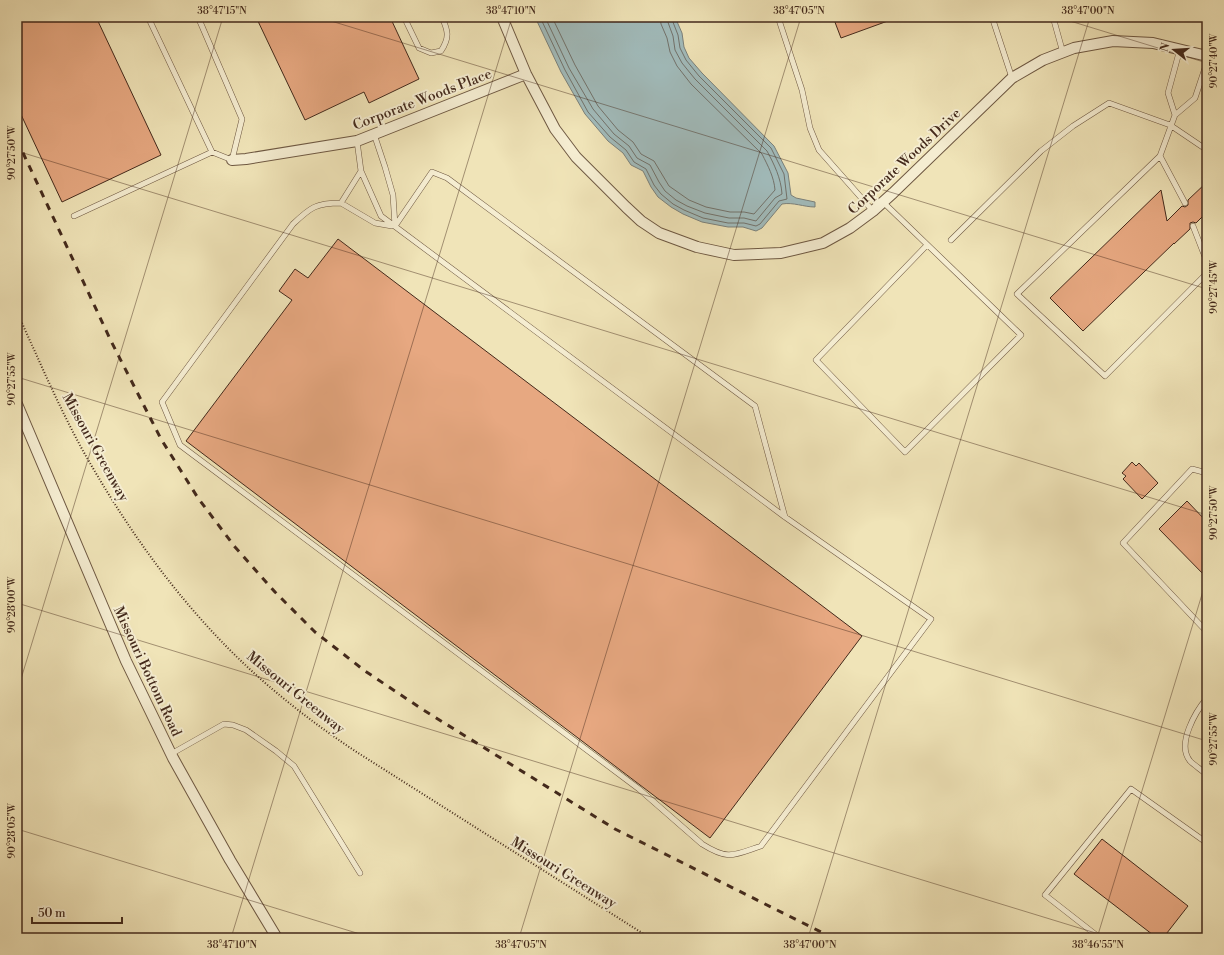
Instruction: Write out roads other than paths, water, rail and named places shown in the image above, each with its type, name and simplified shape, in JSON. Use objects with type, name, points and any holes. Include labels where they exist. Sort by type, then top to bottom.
[{"type":"street","name":"Corporate Woods Drive","points":[[502,17],[526,74],[555,129],[576,157],[626,207],[659,233],[697,248],[734,255],[780,253],[823,243],[850,228],[883,202],[1012,78],[1043,60],[1074,48],[1113,41],[1153,43],[1207,56]]},
{"type":"street","name":"Corporate Woods Place","points":[[232,160],[357,141],[526,74]]},
{"type":"street","name":"Missouri Bottom Road","points":[[17,404],[126,661],[171,754],[230,860],[277,938]]},
{"type":"lane","points":[[148,17],[212,152],[232,160],[242,119],[198,17]]},
{"type":"lane","points":[[404,17],[420,48],[431,53],[441,51],[448,41],[446,27],[442,17]]},
{"type":"lane","points":[[778,17],[802,90],[810,128],[819,150],[873,211]]},
{"type":"lane","points":[[992,17],[1012,78]]},
{"type":"lane","points":[[1053,17],[1063,53]]},
{"type":"lane","points":[[1175,115],[1168,93],[1180,49]]},
{"type":"lane","points":[[1207,62],[1195,98],[1175,115],[1170,125],[1160,156],[1017,294],[1106,376],[1207,272]]},
{"type":"lane","points":[[951,240],[1041,151],[1073,126],[1109,103],[1170,125],[1207,150]]},
{"type":"lane","points":[[374,134],[393,195],[395,226]]},
{"type":"lane","points":[[357,141],[361,171],[380,216],[395,226],[785,516],[931,619],[761,846],[726,856],[713,851],[702,844],[639,790],[180,445],[162,402],[293,224],[306,212],[323,203],[341,203],[375,223],[395,226]]},
{"type":"lane","points":[[74,216],[212,152]]},
{"type":"lane","points":[[1160,156],[1185,204]]},
{"type":"lane","points":[[341,203],[361,171]]},
{"type":"lane","points":[[395,226],[432,172],[447,178],[755,406],[785,516]]},
{"type":"lane","points":[[883,202],[928,245],[1021,335],[905,452],[816,360],[928,245]]},
{"type":"lane","points":[[1193,226],[1207,262]]},
{"type":"lane","points":[[1207,473],[1192,469],[1123,543],[1207,632]]},
{"type":"lane","points":[[1207,698],[1194,716],[1185,741],[1189,760],[1207,775]]},
{"type":"lane","points":[[171,754],[224,724],[246,730],[294,766],[360,873]]},
{"type":"lane","points":[[1100,938],[1045,895],[1131,789],[1207,843]]},
{"type":"water","points":[[535,17],[675,17],[682,33],[684,47],[689,58],[774,146],[788,173],[791,195],[796,198],[815,202],[815,207],[782,204],[762,228],[756,231],[743,227],[728,227],[702,222],[671,207],[658,197],[643,171],[631,165],[623,153],[608,141],[585,114],[561,72]]},
{"type":"railway","points":[[17,140],[111,341],[161,439],[198,498],[235,547],[275,592],[315,632],[365,671],[425,711],[615,829],[833,938]]}]
